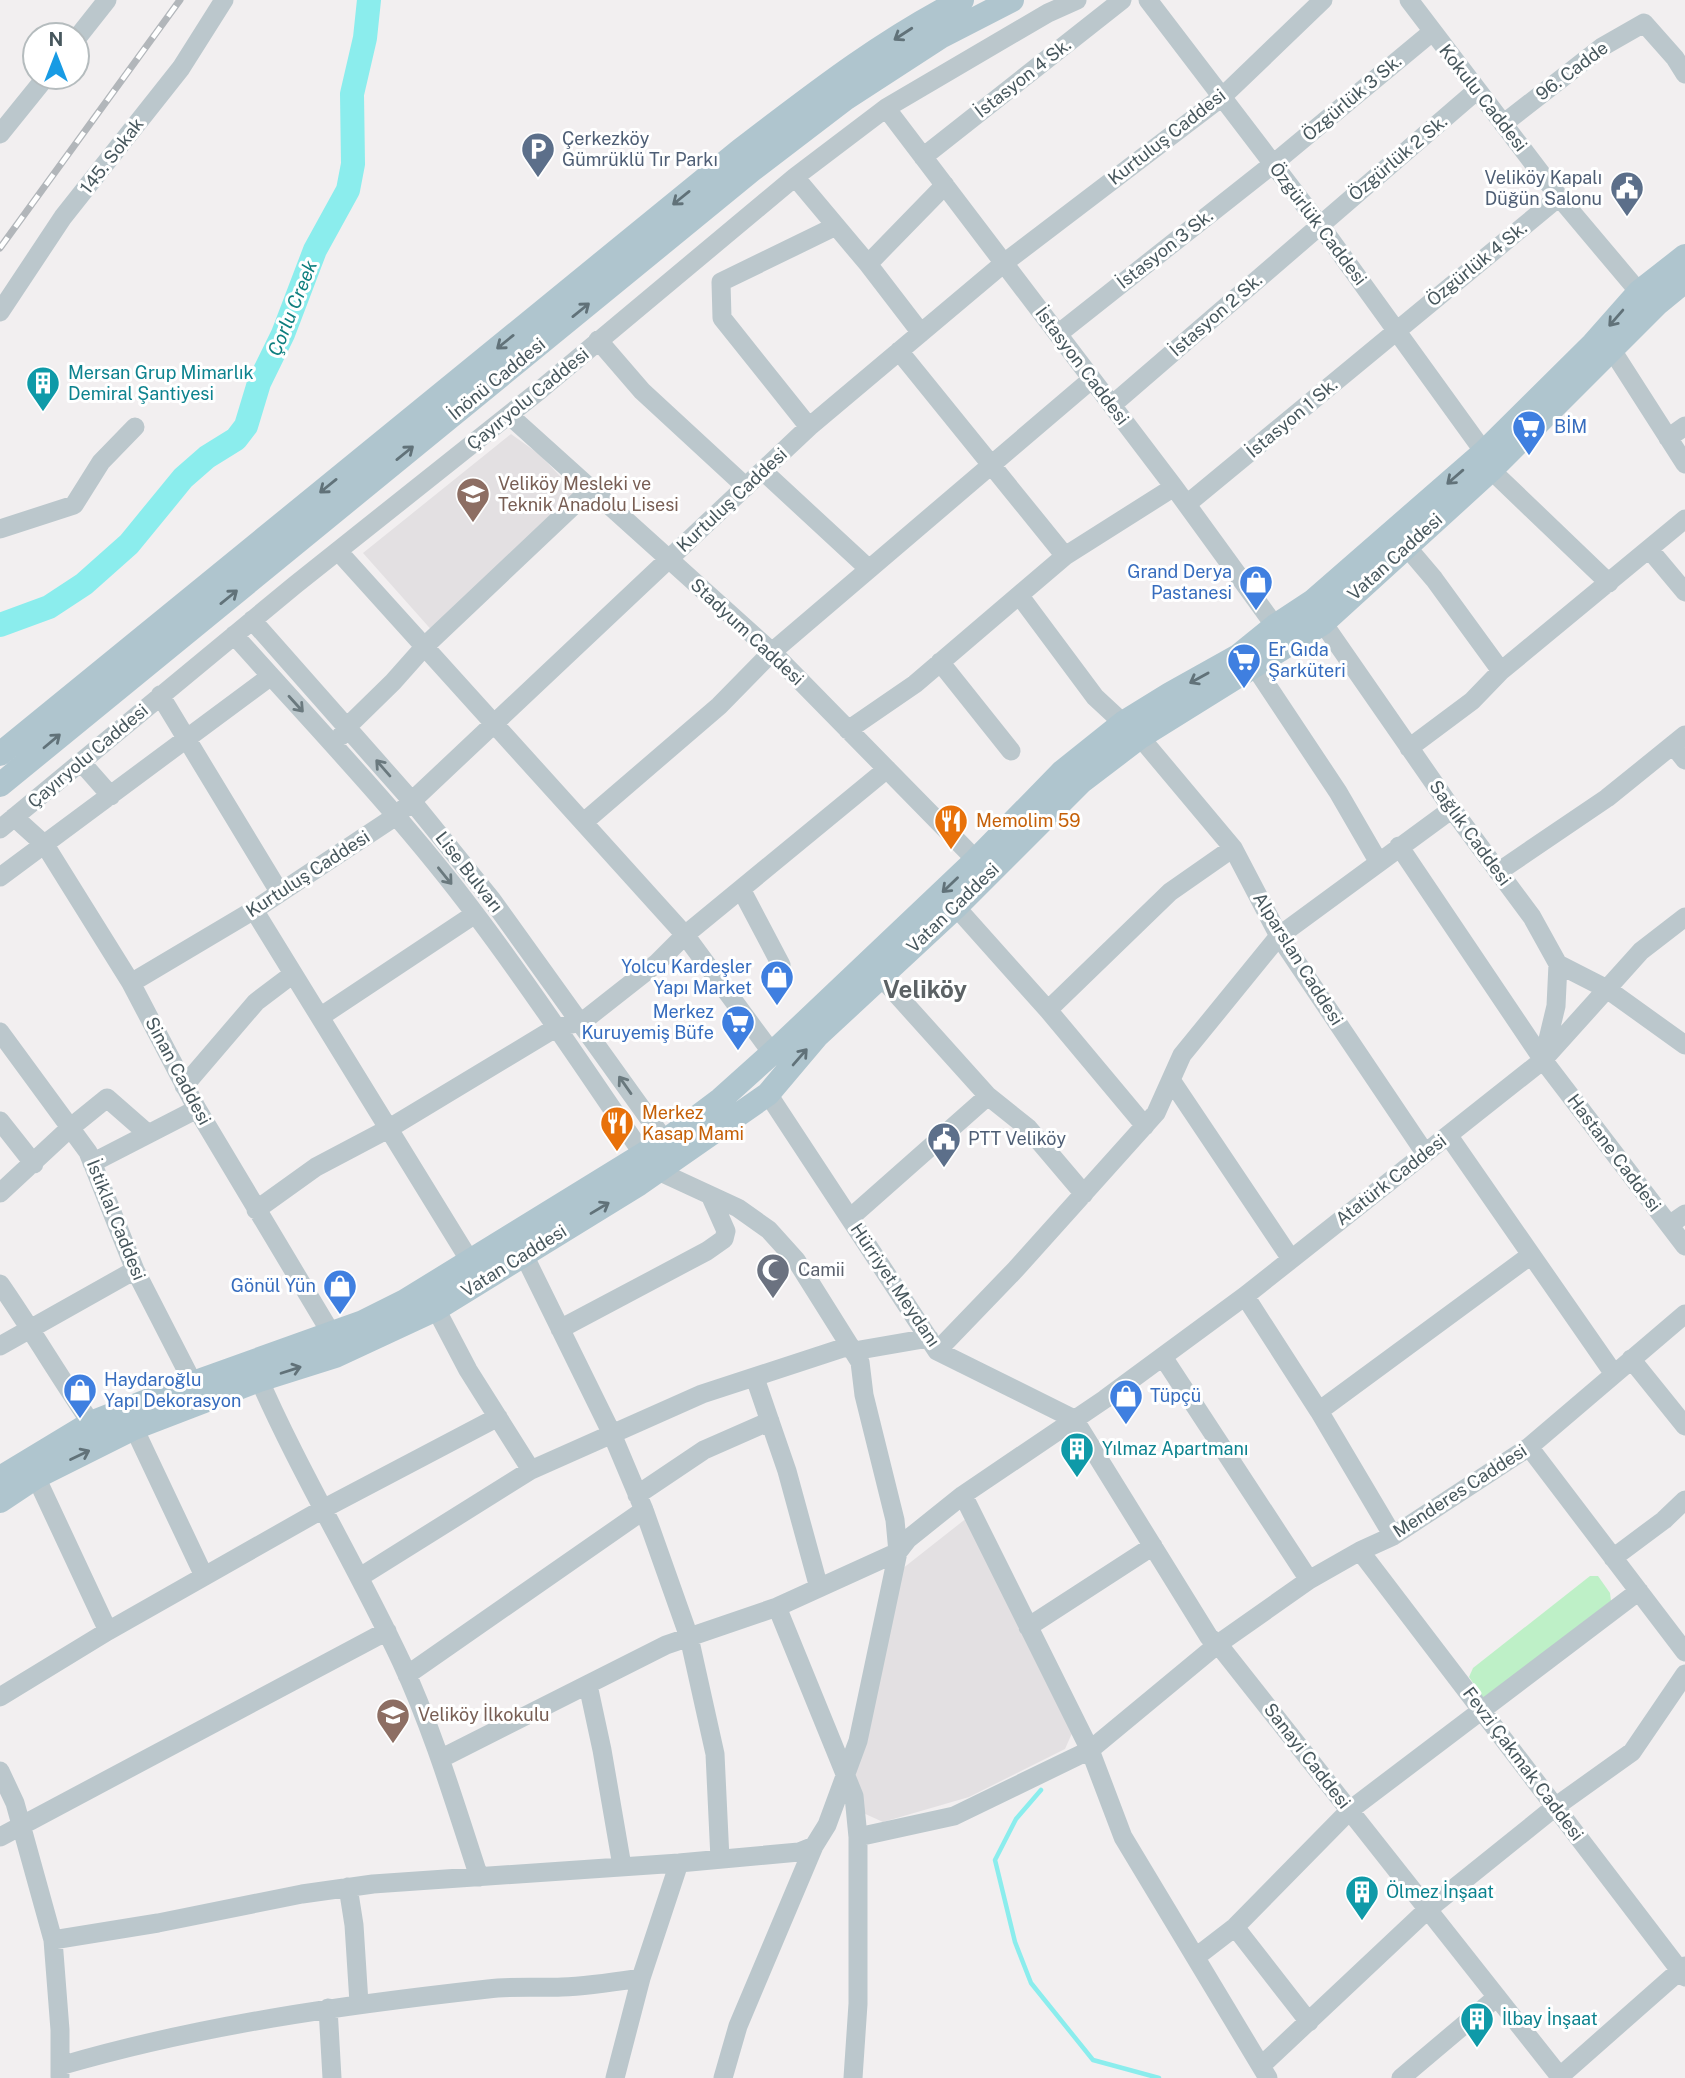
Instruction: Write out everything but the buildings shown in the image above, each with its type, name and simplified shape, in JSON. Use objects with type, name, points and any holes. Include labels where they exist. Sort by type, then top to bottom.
[{"type":"main road","points":[[0,754],[738,152],[831,80],[930,16],[962,0]]},
{"type":"main road","name":"İnönü Caddesi","points":[[0,785],[752,170],[845,99],[942,36],[1012,0]]},
{"type":"main road","name":"Vatan Caddesi","points":[[0,1478],[92,1423],[193,1383],[335,1356],[436,1309],[524,1255],[650,1162],[665,1141],[772,1054],[976,860],[1063,771],[1132,730],[1255,667],[1299,624],[1406,546],[1487,461],[1639,292],[1685,256]]},
{"type":"main road","name":"Vatan Caddesi","points":[[0,1501],[36,1477],[134,1428],[331,1333],[363,1322],[405,1301],[470,1261],[768,1094],[817,1036],[956,907],[1132,730],[1238,656],[1299,624],[1313,601],[1487,461],[1685,281]]},
{"type":"street","points":[[90,21],[107,0]]},
{"type":"street","name":"145. Sokak","points":[[0,312],[63,217],[181,68],[224,0]]},
{"type":"street","name":"Çayıryolu Caddesi","points":[[7,823],[252,620],[509,415],[794,177],[886,107],[1048,13],[1077,0]]},
{"type":"street","name":"İstasyon 4 Sk.","points":[[923,157],[1122,0]]},
{"type":"street","name":"Özgürlük Caddesi","points":[[1148,0],[1320,225],[1487,461],[1609,583]]},
{"type":"street","name":"Kurtuluş Caddesi","points":[[131,983],[254,910],[396,816],[809,427],[1004,263],[1222,97],[1323,0]]},
{"type":"street","name":"Kokulu Caddesi","points":[[1409,0],[1559,198],[1639,292]]},
{"type":"street","name":"96. Cadde","points":[[1503,124],[1602,47],[1644,23],[1675,58],[1685,74]]},
{"type":"street","name":"Özgürlük 3 Sk.","points":[[1273,164],[1432,32]]},
{"type":"street","points":[[0,134],[35,91]]},
{"type":"street","name":"Özgürlük 2 Sk.","points":[[1320,225],[1476,91]]},
{"type":"street","name":"İstasyon Caddesi","points":[[886,107],[1187,504],[1299,624]]},
{"type":"street","name":"İstasyon 3 Sk.","points":[[1058,334],[1273,164]]},
{"type":"street","points":[[794,177],[921,332]]},
{"type":"street","points":[[867,264],[945,185]]},
{"type":"street","name":"Özgürlük 4 Sk.","points":[[1396,331],[1559,198]]},
{"type":"street","name":"İstasyon 2 Sk.","points":[[1112,405],[1320,225]]},
{"type":"street","points":[[809,427],[722,318],[721,282],[836,226]]},
{"type":"street","name":"İstasyon 1 Sk.","points":[[1187,504],[1396,331]]},
{"type":"street","points":[[598,340],[642,391],[746,487]]},
{"type":"street","points":[[1612,349],[1685,464]]},
{"type":"street","points":[[899,351],[1065,556]]},
{"type":"street","points":[[584,822],[719,706],[772,652],[1092,379]]},
{"type":"street","name":"Stadyum Caddesi","points":[[509,415],[772,652],[976,860]]},
{"type":"street","points":[[1668,438],[1685,426]]},
{"type":"street","points":[[0,529],[74,505],[101,462],[135,427]]},
{"type":"street","points":[[763,471],[869,569]]},
{"type":"street","points":[[848,730],[915,684],[1065,556],[1174,487]]},
{"type":"street","points":[[334,747],[346,727],[393,682],[425,646],[591,489]]},
{"type":"street","points":[[1409,748],[1472,701],[1501,671],[1685,519]]},
{"type":"street","points":[[1406,546],[1434,579],[1501,671]]},
{"type":"street","points":[[1649,550],[1685,592]]},
{"type":"street","points":[[338,551],[685,935],[772,1054]]},
{"type":"street","name":"Alparslan Caddesi","points":[[1019,595],[1095,697],[1132,730],[1233,848],[1279,936],[1425,1153]]},
{"type":"street","name":"Lise Bulvarı","points":[[252,620],[411,800],[486,893],[582,1022],[665,1141]]},
{"type":"street","name":"Sağlık Caddesi","points":[[1299,624],[1409,748],[1532,918],[1558,964]]},
{"type":"street","name":"Lise Bulvarı","points":[[234,635],[396,816],[475,914],[650,1162]]},
{"type":"street","points":[[940,662],[1011,751]]},
{"type":"street","points":[[1255,667],[1338,792],[1378,861]]},
{"type":"street","points":[[0,877],[271,676]]},
{"type":"street","points":[[160,695],[280,892]]},
{"type":"street","points":[[1498,872],[1681,747]]},
{"type":"street","points":[[81,762],[111,796]]},
{"type":"street","points":[[256,1210],[316,1167],[388,1129],[557,1027],[582,1022],[657,963],[685,935],[887,769]]},
{"type":"street","points":[[360,1577],[531,1470],[702,1394],[797,1362],[852,1349],[933,1344],[1015,1270],[1156,1113],[1182,1055],[1279,936],[1452,809]]},
{"type":"street","name":"Sinan Caddesi","points":[[7,823],[45,845],[131,983],[197,1110],[331,1333]]},
{"type":"street","name":"Hastane Caddesi","points":[[1399,846],[1543,1060],[1677,1219],[1685,1246]]},
{"type":"street","points":[[1048,1010],[1171,892],[1233,848]]},
{"type":"street","points":[[741,889],[781,965]]},
{"type":"street","points":[[320,1017],[475,914],[486,893]]},
{"type":"street","points":[[956,907],[1145,1125]]},
{"type":"street","points":[[254,910],[470,1261]]},
{"type":"street","name":"Atatürk Caddesi","points":[[440,1759],[666,1645],[777,1607],[908,1549],[963,1495],[1163,1357],[1245,1296],[1543,1060],[1641,951],[1685,916]]},
{"type":"street","points":[[1543,1060],[1556,1006],[1558,964],[1607,989],[1685,1045]]},
{"type":"street","points":[[184,1086],[256,1002],[293,974]]},
{"type":"street","points":[[881,977],[988,1096],[1028,1128],[1084,1194]]},
{"type":"street","name":"İstiklal Caddesi","points":[[0,1032],[88,1152],[135,1270],[193,1383]]},
{"type":"street","points":[[1171,1080],[1291,1259]]},
{"type":"street","name":"Hürriyet Meydanı","points":[[768,1094],[933,1344],[1074,1419]]},
{"type":"street","points":[[850,1219],[988,1096]]},
{"type":"street","points":[[0,1193],[107,1098],[147,1133]]},
{"type":"street","points":[[92,1163],[197,1110]]},
{"type":"street","points":[[0,1121],[34,1164]]},
{"type":"street","points":[[1448,1135],[1614,1374]]},
{"type":"street","points":[[650,1162],[738,1208],[769,1230],[796,1260],[860,1362],[864,1395],[895,1520],[908,1549],[858,1741],[845,1779],[738,2026],[723,2078]]},
{"type":"street","points":[[560,1329],[707,1251],[724,1239],[726,1231],[710,1195]]},
{"type":"street","points":[[524,1255],[612,1434],[689,1637],[715,1754],[720,1859]]},
{"type":"street","points":[[1319,1411],[1531,1255]]},
{"type":"street","points":[[0,1346],[135,1270]]},
{"type":"street","points":[[0,1284],[32,1328],[58,1375],[92,1423]]},
{"type":"street","points":[[1245,1296],[1319,1411],[1394,1536]]},
{"type":"street","points":[[436,1309],[468,1370],[531,1470]]},
{"type":"street","name":"Menderes Caddesi","points":[[858,1837],[954,1816],[1090,1750],[1218,1644],[1309,1580],[1360,1551],[1394,1536],[1529,1447],[1685,1314]]},
{"type":"street","points":[[1163,1357],[1309,1580]]},
{"type":"street","points":[[1631,1359],[1685,1426]]},
{"type":"street","points":[[256,1371],[407,1675],[440,1759],[479,1877]]},
{"type":"street","points":[[755,1378],[786,1471],[819,1588]]},
{"type":"street","points":[[0,1697],[108,1631],[323,1509],[498,1417]]},
{"type":"street","name":"Sanayi Caddesi","points":[[1074,1419],[1209,1637],[1218,1644],[1559,2077]]},
{"type":"street","points":[[407,1675],[640,1503],[704,1451],[770,1421]]},
{"type":"street","points":[[134,1428],[204,1576]]},
{"type":"street","points":[[1529,1447],[1685,1652]]},
{"type":"street","points":[[36,1477],[108,1631]]},
{"type":"street","points":[[963,1495],[1090,1750],[1124,1837],[1265,2072],[1309,2022],[1427,1910],[1555,1807],[1632,1752],[1685,1674]]},
{"type":"street","points":[[1614,1558],[1685,1500]]},
{"type":"street","points":[[1028,1627],[1153,1546]]},
{"type":"street","name":"Fevzi Çakmak Caddesi","points":[[1360,1551],[1683,1971]]},
{"type":"street","points":[[1196,1957],[1234,1927],[1350,1810],[1639,1591]]},
{"type":"street","points":[[777,1607],[854,1796],[858,1837],[858,2004],[853,2078]]},
{"type":"street","points":[[0,1837],[387,1631]]},
{"type":"street","points":[[588,1685],[622,1866]]},
{"type":"street","points":[[0,1771],[15,1803],[53,1940],[60,2072],[119,2049],[245,2022],[328,2008],[513,1986],[603,1984],[640,1978]]},
{"type":"street","points":[[53,1940],[348,1887],[679,1863],[799,1852],[814,1846]]},
{"type":"street","points":[[615,2078],[640,1978],[679,1863]]},
{"type":"street","points":[[348,1887],[354,1925],[359,2003]]},
{"type":"street","points":[[1234,1927],[1309,2022]]},
{"type":"street","points":[[1559,2077],[1683,1971]]},
{"type":"street","points":[[1401,2078],[1497,1997]]},
{"type":"street","points":[[328,2008],[332,2078]]},
{"type":"shaded area","name":"Veliköy Mesleki ve Teknik Anadolu Lisesi","points":[[511,434],[539,454],[577,494],[435,634],[363,553]]},
{"type":"shaded area","points":[[968,1517],[1073,1731],[1065,1749],[969,1797],[883,1822],[861,1812],[852,1771],[902,1569]]},
{"type":"green space","points":[[1590,1576],[1598,1576],[1610,1593],[1611,1601],[1484,1699],[1469,1677],[1473,1668]]},
{"type":"waterway","name":"Çorlu Creek","points":[[0,625],[49,607],[84,584],[129,544],[183,478],[207,457],[236,439],[246,426],[259,383],[283,334],[315,250],[348,190],[353,164],[352,94],[365,38],[369,0]]},
{"type":"waterway","points":[[1041,1790],[1016,1819],[995,1860],[1015,1942],[1031,1983],[1093,2060],[1159,2078]]},
{"type":"railway","points":[[0,248],[180,0]]},
{"type":"place","name":"Çerkezköy Gümrüklü Tır Parkı","points":[[538,179]]},
{"type":"place","name":"Veliköy Kapalı Düğün Salonu","points":[[1627,218]]},
{"type":"place","name":"Mersan Grup Mimarlık Demiral Şantiyesi","points":[[43,413]]},
{"type":"place","name":"BİM","points":[[1529,457]]},
{"type":"place","name":"Veliköy Mesleki ve Teknik Anadolu Lisesi","points":[[473,524]]},
{"type":"place","name":"Grand Derya Pastanesi","points":[[1256,612]]},
{"type":"place","name":"Er Gıda Şarküteri","points":[[1244,690]]},
{"type":"place","name":"Memolim 59","points":[[951,851]]},
{"type":"place","name":"Yolcu Kardeşler Yapı Market","points":[[777,1007]]},
{"type":"place","name":"Merkez Kuruyemiş Büfe","points":[[738,1052]]},
{"type":"place","name":"Merkez Kasap Mami","points":[[617,1153]]},
{"type":"place","name":"PTT Veliköy","points":[[944,1169]]},
{"type":"place","name":"Camii","points":[[773,1300]]},
{"type":"place","name":"Gönül Yün","points":[[340,1316]]},
{"type":"place","name":"Haydaroğlu Yapı Dekorasyon","points":[[80,1420]]},
{"type":"place","name":"Tüpçü","points":[[1126,1426]]},
{"type":"place","name":"Yılmaz Apartmanı","points":[[1077,1479]]},
{"type":"place","name":"Veliköy İlkokulu","points":[[393,1745]]},
{"type":"place","name":"Ölmez İnşaat","points":[[1362,1922]]},
{"type":"place","name":"İlbay İnşaat","points":[[1477,2049]]},
{"type":"district","name":"Veliköy","points":[[925,990]]}]
